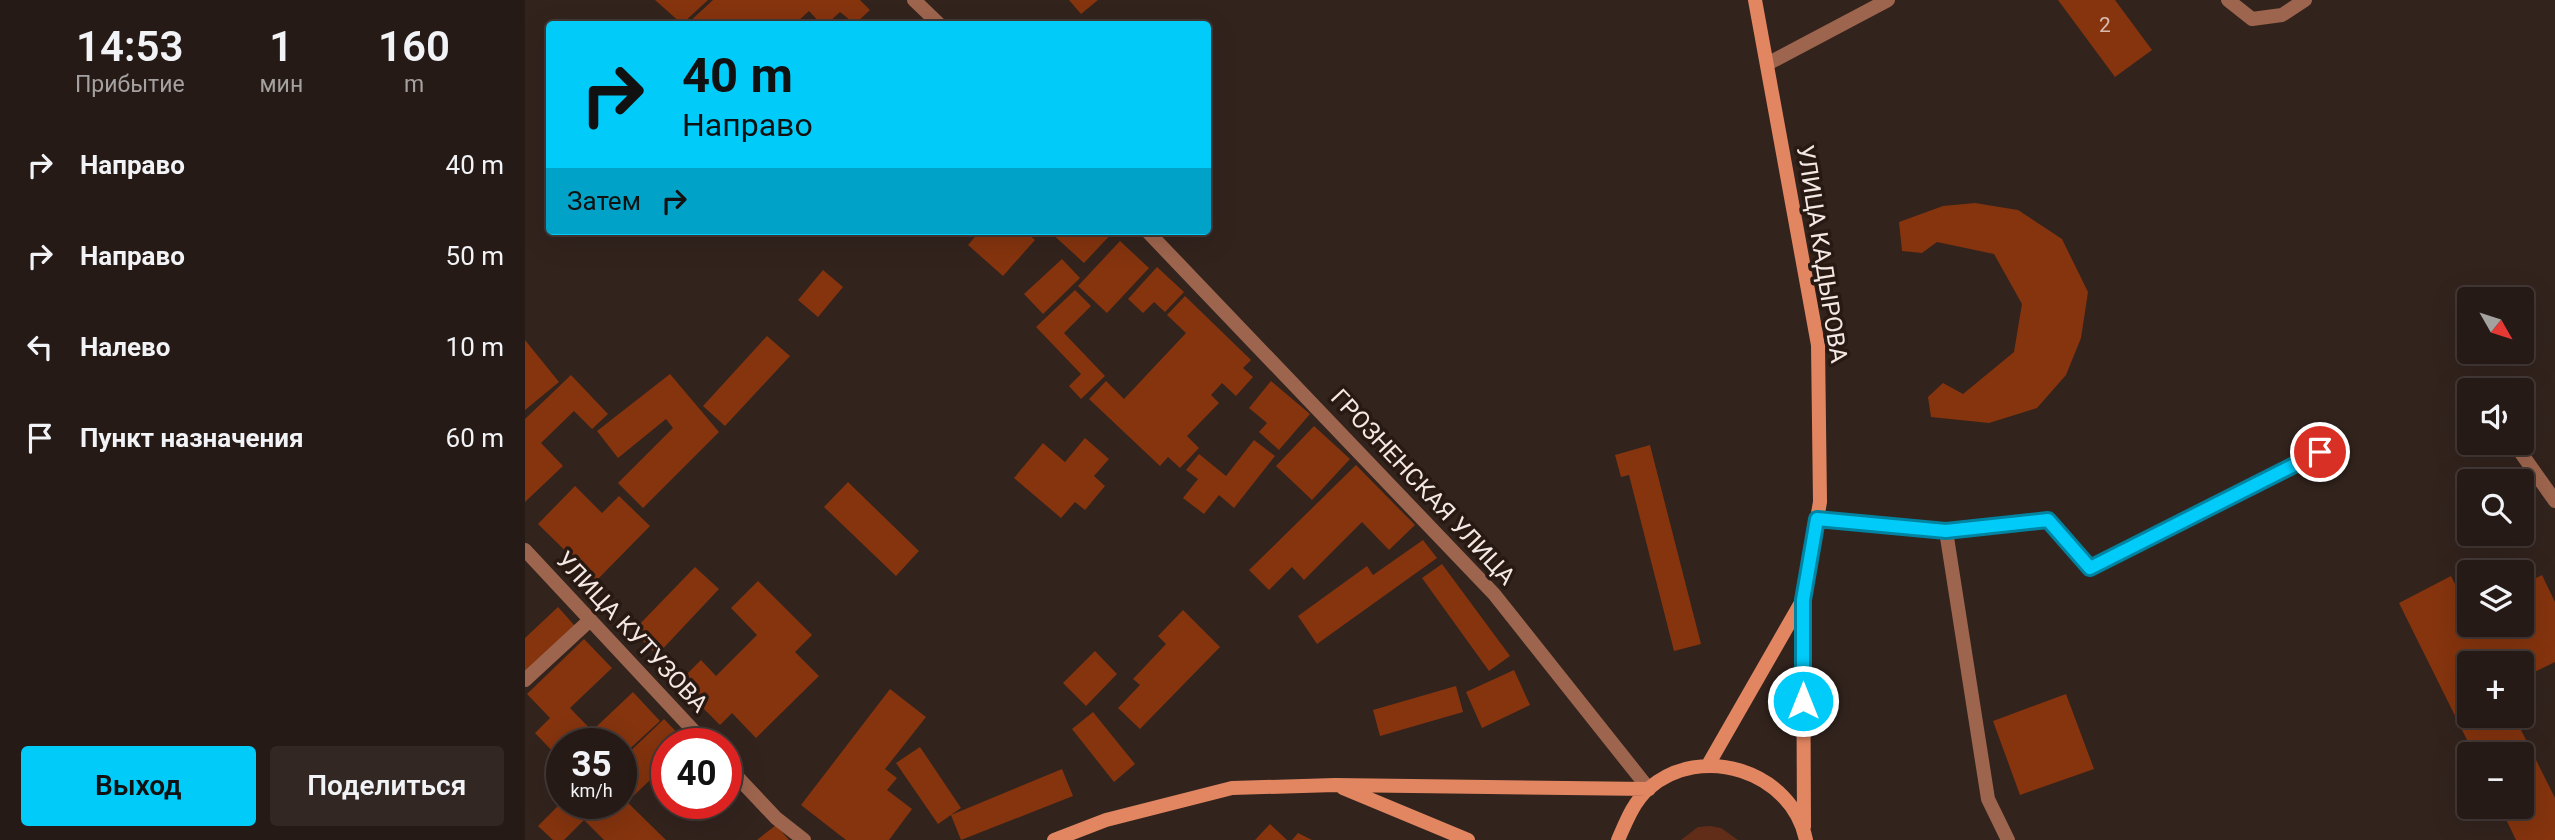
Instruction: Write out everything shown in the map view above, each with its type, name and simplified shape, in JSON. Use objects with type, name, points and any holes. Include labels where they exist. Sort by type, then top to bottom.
[{"type":"street","points":[[914,0],[936,21]]},
{"type":"street","name":"УЛИЦА КАДЫРОВА","points":[[1755,0],[1769,63],[1818,345],[1820,502],[1803,600],[1805,834]]},
{"type":"street","points":[[1769,63],[1888,0]]},
{"type":"street","points":[[2228,0],[2252,19],[2282,15],[2305,0]]},
{"type":"street","name":"ГРОЗНЕНСКАЯ УЛИЦА","points":[[1151,235],[1494,594],[1649,789]]},
{"type":"street","points":[[1817,519],[1946,531],[2048,520],[2090,568],[2320,452]]},
{"type":"street","points":[[2522,455],[2555,501]]},
{"type":"street","points":[[1946,531],[1988,799],[2008,840]]},
{"type":"street","name":"УЛИЦА КУТУЗОВА","points":[[525,550],[691,728]]},
{"type":"street","name":"УЛИЦА КАДЫРОВА","points":[[1708,765],[1803,600]]},
{"type":"street","points":[[525,680],[590,620]]},
{"type":"street","points":[[1618,840],[1629,813],[1649,789],[1678,772],[1708,765],[1738,768],[1766,781],[1789,801],[1805,834]]},
{"type":"street","points":[[742,782],[776,818],[804,840]]},
{"type":"street","points":[[1054,840],[1106,820],[1232,788],[1335,785],[1649,789]]},
{"type":"street","points":[[1335,785],[1468,840]]},
{"type":"shaded area","points":[[1698,827],[1721,828],[1738,840],[1681,840]]},
{"type":"building","points":[[655,0],[708,0],[685,21],[679,21]]},
{"type":"building","points":[[713,0],[860,0],[870,10],[858,21],[851,21],[840,12],[830,21],[818,21],[809,11],[798,21],[690,21]]},
{"type":"building","points":[[1069,0],[1098,0],[1081,14]]},
{"type":"building","points":[[2058,0],[2115,0],[2152,50],[2115,77]]},
{"type":"building","points":[[1975,203],[2018,210],[2062,239],[2088,292],[2081,338],[2066,375],[2037,408],[1989,423],[1931,417],[1928,397],[1943,383],[1963,394],[2014,352],[2022,304],[1994,254],[1937,242],[1922,253],[1902,251],[1899,222],[1943,206]]},
{"type":"building","points":[[977,235],[1029,235],[1035,240],[1003,276],[968,245]]},
{"type":"building","points":[[1053,235],[1110,235],[1084,263]]},
{"type":"building","points":[[1120,241],[1149,268],[1107,313],[1078,286]]},
{"type":"building","points":[[1062,259],[1080,278],[1043,314],[1024,294]]},
{"type":"building","points":[[1157,267],[1184,292],[1165,312],[1154,302],[1143,313],[1128,299]]},
{"type":"building","points":[[823,270],[843,287],[818,317],[798,300]]},
{"type":"building","points":[[1075,290],[1091,306],[1064,333],[1105,376],[1081,399],[1069,386],[1081,374],[1036,327]]},
{"type":"building","points":[[1185,296],[1251,360],[1243,368],[1253,377],[1236,396],[1222,383],[1211,395],[1219,403],[1187,436],[1199,448],[1180,468],[1168,457],[1160,466],[1089,399],[1106,381],[1124,399],[1186,333],[1167,315]]},
{"type":"building","points":[[767,336],[790,356],[725,426],[703,406]]},
{"type":"building","points":[[525,340],[559,382],[525,410]]},
{"type":"building","points":[[670,374],[719,432],[643,508],[618,483],[673,428],[666,419],[618,458],[597,431]]},
{"type":"building","points":[[571,375],[608,414],[592,429],[574,411],[541,443],[563,466],[525,502],[525,419]]},
{"type":"building","points":[[1271,381],[1310,414],[1279,450],[1259,432],[1267,423],[1249,408]]},
{"type":"building","points":[[1314,426],[1350,459],[1312,500],[1276,466]]},
{"type":"building","points":[[1085,438],[1109,459],[1094,476],[1105,486],[1085,510],[1075,502],[1061,518],[1014,478],[1043,443],[1065,462]]},
{"type":"building","points":[[1254,440],[1275,456],[1234,508],[1219,495],[1204,514],[1183,498],[1198,479],[1186,470],[1199,454],[1226,476]]},
{"type":"building","points":[[1650,445],[1701,644],[1674,651],[1629,475],[1621,477],[1615,455]]},
{"type":"building","points":[[1356,465],[1415,525],[1389,550],[1362,522],[1304,580],[1292,567],[1269,590],[1249,570]]},
{"type":"building","points":[[848,482],[919,551],[896,576],[824,507]]},
{"type":"building","points":[[575,486],[602,513],[619,496],[650,526],[596,581],[538,524]]},
{"type":"building","points":[[1423,540],[1437,558],[1317,644],[1298,616],[1367,566],[1373,575]]},
{"type":"building","points":[[1442,564],[1510,656],[1489,671],[1422,578]]},
{"type":"building","points":[[695,567],[719,589],[657,655],[633,631]]},
{"type":"building","points":[[2542,575],[2555,602],[2555,662],[2534,672],[2534,651],[2457,651],[2457,720],[2399,603],[2451,576],[2457,588],[2457,637],[2534,637],[2534,579]]},
{"type":"building","points":[[758,581],[812,635],[795,652],[819,676],[756,738],[732,713],[720,725],[678,683],[701,660],[716,676],[757,635],[731,608]]},
{"type":"building","points":[[558,607],[575,626],[525,672],[525,638]]},
{"type":"building","points":[[1183,610],[1220,647],[1140,729],[1118,708],[1140,685],[1133,679],[1166,644],[1158,636]]},
{"type":"building","points":[[584,639],[612,668],[570,708],[589,728],[546,728],[546,744],[535,733],[550,718],[527,694]]},
{"type":"building","points":[[1095,651],[1117,674],[1086,706],[1063,683]]},
{"type":"building","points":[[1514,670],[1530,705],[1482,728],[1466,692]]},
{"type":"building","points":[[1456,686],[1463,712],[1380,736],[1373,710]]},
{"type":"building","points":[[890,689],[926,717],[885,769],[897,778],[887,790],[912,809],[889,840],[846,840],[801,805]]},
{"type":"building","points":[[633,692],[660,721],[637,742],[637,728],[596,727]]},
{"type":"building","points":[[2066,694],[2094,769],[2020,795],[1993,721]]},
{"type":"building","points":[[1093,712],[1135,764],[1114,782],[1072,729]]},
{"type":"building","points":[[664,719],[673,728],[655,728]]},
{"type":"building","points":[[2461,728],[2520,728],[2527,742],[2468,742]]},
{"type":"building","points":[[651,731],[651,779],[637,792],[637,745]]},
{"type":"building","points":[[920,747],[961,808],[938,824],[896,763]]},
{"type":"building","points":[[2534,756],[2555,798],[2555,840],[2516,840],[2506,819],[2534,819]]},
{"type":"building","points":[[1062,769],[1073,796],[961,840],[951,815]]},
{"type":"building","points":[[637,812],[666,840],[604,840],[584,820],[564,840],[553,840],[538,826],[546,818],[637,819]]},
{"type":"building","points":[[1270,824],[1287,840],[1255,840]]},
{"type":"building","points":[[776,825],[789,840],[757,840]]},
{"type":"building","points":[[1298,833],[1312,840],[1292,840]]},
{"type":"route","points":[[1803,701],[1803,600],[1817,519],[1946,531],[2048,520],[2090,568],[2320,452]]}]
